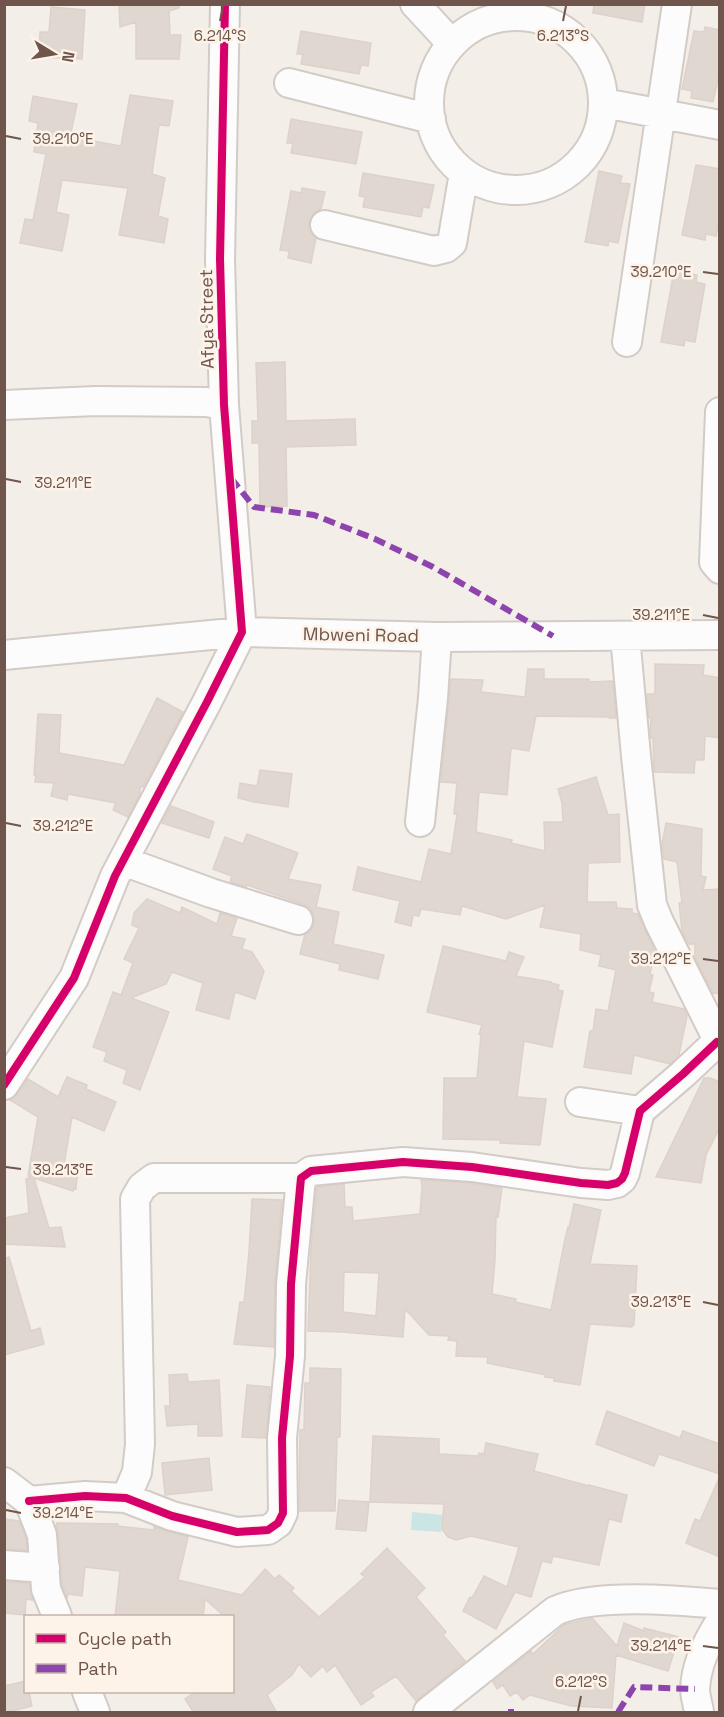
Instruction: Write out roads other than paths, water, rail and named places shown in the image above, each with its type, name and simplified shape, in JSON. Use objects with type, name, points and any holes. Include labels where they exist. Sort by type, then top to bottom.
[{"type":"street","name":"Afya Street","points":[[225,4],[220,259],[224,405],[242,632]]},
{"type":"street","points":[[415,4],[452,44]]},
{"type":"street","points":[[627,342],[677,4]]},
{"type":"street","points":[[542,12],[569,33],[591,57],[598,71],[604,103],[598,135],[581,162],[555,182],[532,189],[508,190],[493,187],[478,182],[464,173],[442,149],[435,135],[429,103],[435,71],[452,44],[478,24],[508,15],[525,16],[542,12]]},
{"type":"street","points":[[289,83],[431,119]]},
{"type":"street","points":[[604,103],[720,125]]},
{"type":"street","points":[[325,225],[434,252],[446,248],[452,243],[464,173]]},
{"type":"street","points":[[4,405],[96,401],[206,402],[224,405]]},
{"type":"street","points":[[720,412],[714,562],[720,569]]},
{"type":"street","points":[[4,1086],[74,978],[115,876],[242,632]]},
{"type":"street","name":"Mbweni Road","points":[[4,655],[242,632],[436,637],[720,635]]},
{"type":"street","points":[[126,1498],[137,1472],[140,1444],[135,1199],[142,1187],[154,1178],[301,1178],[311,1171],[403,1162],[472,1167],[581,1183],[608,1185],[617,1183],[626,1173],[640,1111],[718,1043],[652,905],[625,636]]},
{"type":"street","points":[[420,822],[433,698],[436,637]]},
{"type":"street","points":[[123,861],[210,893],[298,920]]},
{"type":"street","points":[[580,1102],[640,1111]]},
{"type":"street","points":[[29,1501],[86,1496],[126,1498],[172,1516],[237,1532],[268,1530],[278,1523],[283,1513],[282,1438],[290,1356],[291,1284],[301,1178]]},
{"type":"street","points":[[5,1482],[29,1501],[42,1535],[46,1589],[56,1615]]},
{"type":"street","points":[[4,1565],[45,1568]]},
{"type":"street","points":[[428,1713],[555,1611],[568,1605],[605,1600],[720,1604]]},
{"type":"street","points":[[699,1713],[695,1689],[700,1661],[710,1637],[720,1622]]},
{"type":"street","points":[[87,1693],[95,1713]]},
{"type":"water","points":[[412,1512],[443,1515],[441,1532],[411,1530]]}]
